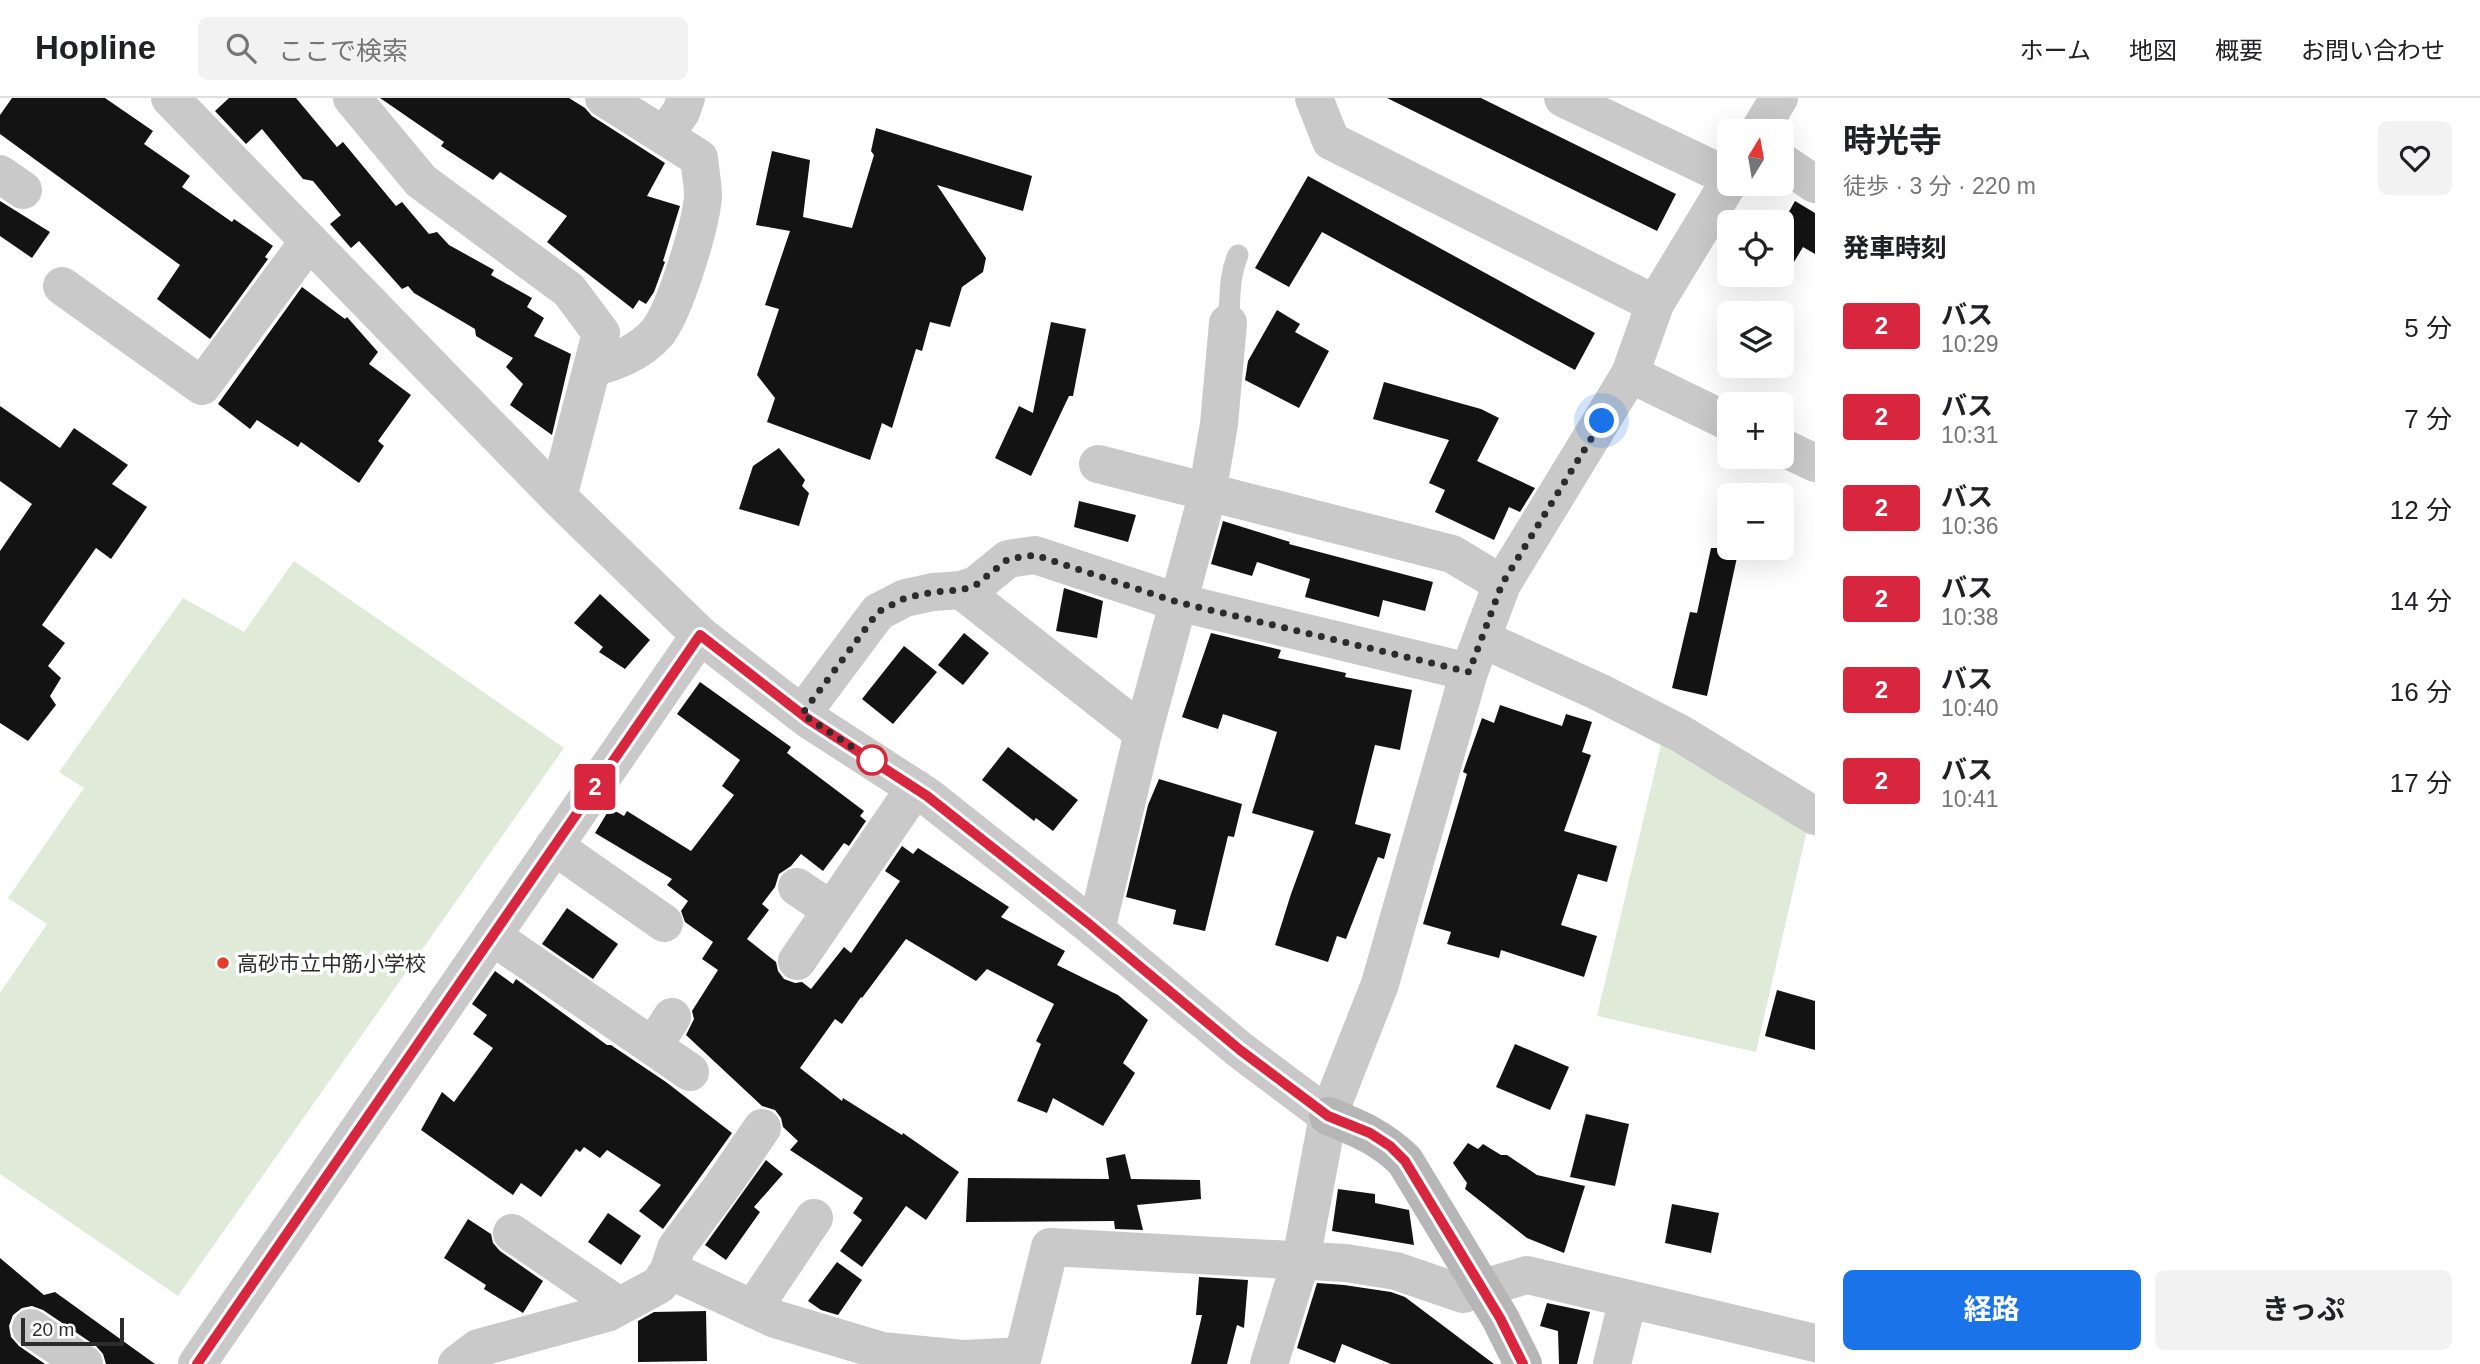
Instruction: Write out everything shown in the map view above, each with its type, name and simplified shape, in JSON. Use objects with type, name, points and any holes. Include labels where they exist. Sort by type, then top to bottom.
[{"type":"street","points":[[170,98],[558,497],[700,635],[802,714],[915,788],[1096,930],[1240,1050],[1328,1116],[1370,1133],[1390,1146],[1405,1161],[1482,1289],[1523,1364]]},
{"type":"street","points":[[353,98],[421,181],[569,290],[601,333],[558,497]]},
{"type":"street","points":[[592,368],[625,359],[658,332],[676,297],[688,263],[703,196],[699,158],[604,98]]},
{"type":"street","points":[[664,136],[681,112],[686,98]]},
{"type":"street","points":[[1314,98],[1331,141],[1655,304]]},
{"type":"street","points":[[1563,98],[1717,174]]},
{"type":"street","points":[[1766,119],[1779,98]]},
{"type":"street","points":[[1794,170],[1815,184]]},
{"type":"street","points":[[1269,1364],[1301,1260],[1328,1116],[1380,984],[1476,656],[1502,584],[1630,374],[1655,304],[1719,196]]},
{"type":"street","points":[[62,286],[202,386],[309,241]]},
{"type":"street","points":[[1096,930],[1143,733],[1207,493],[1219,424],[1228,323]]},
{"type":"street","points":[[1630,374],[1717,416]]},
{"type":"street","points":[[1794,453],[1815,463]]},
{"type":"street","points":[[1098,464],[1452,554],[1502,584]]},
{"type":"street","points":[[802,714],[878,612],[905,598],[961,590],[976,585],[1008,559],[1035,555],[1177,602],[1476,656],[1599,692],[1681,734],[1815,816]]},
{"type":"street","points":[[961,590],[1143,733]]},
{"type":"street","points":[[197,1364],[700,635]]},
{"type":"street","points":[[797,961],[915,788]]},
{"type":"street","points":[[554,846],[664,923]]},
{"type":"street","points":[[797,887],[831,910]]},
{"type":"street","points":[[492,936],[662,1032],[690,1072]]},
{"type":"street","points":[[457,1364],[478,1348],[607,1313],[659,1286],[669,1270],[676,1248],[762,1128]]},
{"type":"street","points":[[753,1309],[814,1218]]},
{"type":"street","points":[[512,1233],[619,1306]]},
{"type":"street","points":[[669,1270],[775,1319],[882,1351],[963,1359],[1024,1360],[1050,1247],[1346,1263],[1396,1271],[1463,1294],[1527,1275],[1815,1343]]},
{"type":"street","points":[[1612,1364],[1628,1299]]},
{"type":"street","points":[[31,1328],[84,1364]]},
{"type":"lane","points":[[1228,323],[1230,274],[1238,255]]},
{"type":"green space","name":"高砂市立中筋小学校","points":[[294,561],[564,748],[178,1296],[0,1174],[0,993],[47,924],[8,898],[84,788],[59,772],[183,598],[244,632]]},
{"type":"green space","points":[[1661,745],[1807,830],[1756,1052],[1597,1016]]},
{"type":"building","points":[[12,98],[105,98],[153,131],[144,144],[190,176],[182,187],[232,222],[234,219],[273,246],[265,257],[268,259],[210,339],[157,299],[180,265],[0,134],[0,115]]},
{"type":"building","points":[[229,98],[296,98],[337,147],[343,142],[396,206],[402,202],[429,234],[437,232],[449,245],[494,270],[491,275],[532,298],[527,307],[544,318],[534,336],[571,354],[552,435],[510,405],[523,384],[506,367],[513,358],[476,336],[475,329],[414,293],[408,286],[402,289],[359,241],[351,248],[330,224],[341,215],[313,181],[303,179],[262,129],[246,144],[215,111]]},
{"type":"building","points":[[380,98],[569,98],[665,163],[647,196],[680,206],[663,261],[665,262],[654,292],[646,304],[639,300],[633,309],[547,242],[567,216],[500,172],[493,180],[441,146],[444,142]]},
{"type":"building","points":[[1387,98],[1481,98],[1676,194],[1657,231]]},
{"type":"building","points":[[876,128],[1032,176],[1023,211],[937,185],[986,258],[983,272],[962,287],[950,327],[930,322],[922,351],[916,349],[892,428],[882,423],[870,460],[767,422],[775,398],[757,375],[779,309],[765,305],[790,231],[756,225],[772,151],[810,160],[803,217],[852,228],[874,155],[871,151]]},
{"type":"building","points":[[1308,176],[1595,333],[1575,370],[1322,232],[1289,287],[1255,268]]},
{"type":"building","points":[[0,201],[50,232],[32,258],[0,236]]},
{"type":"building","points":[[1795,201],[1815,213],[1815,254],[1803,247],[1794,262],[1794,210],[1790,210]]},
{"type":"building","points":[[302,287],[345,319],[347,317],[378,352],[369,364],[411,395],[378,441],[384,446],[359,483],[301,442],[298,447],[257,420],[250,429],[218,404]]},
{"type":"building","points":[[1277,310],[1300,324],[1295,332],[1329,351],[1299,408],[1245,380],[1248,361]]},
{"type":"building","points":[[1051,322],[1086,329],[1073,396],[1069,396],[1031,476],[995,458],[1019,406],[1033,413]]},
{"type":"building","points":[[1384,382],[1481,409],[1499,418],[1477,461],[1535,488],[1520,512],[1509,507],[1494,540],[1435,512],[1445,490],[1429,483],[1449,440],[1373,419]]},
{"type":"building","points":[[0,406],[60,448],[74,428],[128,465],[112,484],[147,507],[111,559],[96,548],[42,625],[65,643],[48,666],[61,678],[50,696],[56,705],[28,741],[0,723],[0,551],[32,504],[0,481]]},
{"type":"building","points":[[779,448],[805,480],[802,486],[809,493],[799,526],[739,509],[753,466]]},
{"type":"building","points":[[1079,501],[1136,515],[1128,542],[1074,527]]},
{"type":"building","points":[[1223,521],[1290,542],[1289,544],[1433,582],[1425,611],[1383,600],[1379,617],[1305,597],[1310,579],[1257,562],[1252,576],[1211,564]]},
{"type":"building","points":[[1711,548],[1717,548],[1717,560],[1736,560],[1707,696],[1672,688],[1690,612],[1697,613]]},
{"type":"building","points":[[1064,588],[1103,601],[1097,638],[1056,631]]},
{"type":"building","points":[[600,594],[650,640],[625,669],[599,652],[603,647],[574,623]]},
{"type":"building","points":[[964,633],[989,653],[963,685],[938,665]]},
{"type":"building","points":[[1211,633],[1281,650],[1278,658],[1346,673],[1345,677],[1412,690],[1400,750],[1375,745],[1355,824],[1391,834],[1384,859],[1378,857],[1346,939],[1337,936],[1328,962],[1275,945],[1314,831],[1252,813],[1277,732],[1223,714],[1218,729],[1182,717]]},
{"type":"building","points":[[904,646],[937,672],[893,724],[862,699]]},
{"type":"building","points":[[700,682],[791,747],[787,753],[864,811],[860,816],[866,821],[849,846],[844,843],[823,871],[801,854],[791,866],[779,874],[775,887],[762,904],[769,910],[747,939],[776,962],[784,979],[795,983],[802,982],[811,989],[844,947],[851,953],[900,881],[885,871],[902,846],[913,854],[918,848],[1009,907],[1001,917],[1065,951],[1057,965],[1118,995],[1148,1020],[1123,1063],[1135,1073],[1103,1126],[1053,1098],[1047,1113],[1017,1101],[1041,1044],[1036,1041],[1054,1004],[987,969],[976,981],[906,939],[842,1024],[835,1019],[800,1068],[842,1101],[843,1098],[902,1135],[903,1133],[959,1172],[926,1220],[906,1206],[862,1267],[840,1251],[862,1220],[853,1213],[863,1198],[790,1150],[798,1141],[783,1127],[775,1110],[762,1106],[686,1035],[694,1019],[692,1011],[718,970],[702,959],[713,942],[685,922],[681,911],[688,901],[667,885],[672,879],[595,833],[610,808],[624,816],[627,811],[691,851],[734,795],[722,786],[740,760],[677,714]]},
{"type":"building","points":[[1500,705],[1562,726],[1566,714],[1592,722],[1582,752],[1591,755],[1564,831],[1617,846],[1607,882],[1578,874],[1561,925],[1597,936],[1584,977],[1501,950],[1499,958],[1447,944],[1451,932],[1423,924],[1467,774],[1463,772],[1465,766],[1482,718],[1494,723]]},
{"type":"building","points":[[1008,747],[1078,800],[1053,831],[1036,818],[1034,821],[982,780]]},
{"type":"building","points":[[1159,779],[1242,804],[1234,837],[1228,836],[1205,931],[1173,924],[1176,910],[1126,897],[1148,805]]},
{"type":"building","points":[[567,908],[618,944],[593,979],[542,944]]},
{"type":"building","points":[[495,971],[513,984],[516,979],[607,1045],[611,1045],[666,1082],[732,1133],[663,1229],[639,1211],[661,1185],[607,1150],[600,1158],[584,1147],[580,1152],[576,1149],[541,1197],[521,1183],[513,1195],[421,1130],[442,1092],[454,1102],[493,1048],[473,1034],[487,1015],[472,1004]]},
{"type":"building","points":[[1777,990],[1815,1001],[1815,1050],[1765,1036]]},
{"type":"building","points":[[1515,1044],[1569,1067],[1550,1110],[1496,1087]]},
{"type":"building","points":[[1586,1114],[1629,1124],[1615,1186],[1570,1177]]},
{"type":"building","points":[[1468,1143],[1478,1149],[1483,1144],[1501,1155],[1507,1155],[1537,1175],[1585,1186],[1564,1253],[1527,1238],[1465,1189],[1467,1183],[1453,1163]]},
{"type":"building","points":[[1125,1154],[1131,1179],[1200,1180],[1201,1199],[1137,1205],[1143,1230],[1115,1229],[1114,1221],[966,1222],[968,1178],[1109,1179],[1106,1158]]},
{"type":"building","points":[[766,1160],[783,1174],[754,1207],[760,1212],[726,1260],[705,1245]]},
{"type":"building","points":[[1338,1189],[1375,1194],[1375,1203],[1409,1210],[1414,1245],[1332,1231]]},
{"type":"building","points":[[1672,1204],[1719,1213],[1711,1253],[1665,1243]]},
{"type":"building","points":[[608,1213],[641,1236],[621,1265],[588,1242]]},
{"type":"building","points":[[468,1219],[491,1234],[493,1243],[500,1251],[543,1281],[523,1313],[484,1289],[486,1285],[444,1258]]},
{"type":"building","points":[[0,1258],[44,1295],[55,1292],[155,1364],[106,1364],[103,1354],[96,1346],[43,1310],[32,1306],[22,1308],[13,1315],[9,1326],[11,1337],[45,1364],[0,1364]]},
{"type":"building","points":[[837,1262],[862,1280],[838,1315],[821,1310],[808,1301]]},
{"type":"building","points":[[1199,1277],[1248,1280],[1244,1328],[1237,1325],[1227,1364],[1191,1364],[1202,1315],[1196,1315]]},
{"type":"building","points":[[1317,1283],[1391,1292],[1405,1297],[1494,1364],[1391,1364],[1342,1344],[1335,1363],[1297,1348]]},
{"type":"building","points":[[1547,1303],[1590,1312],[1577,1364],[1559,1364],[1558,1331],[1540,1326]]},
{"type":"building","points":[[706,1311],[707,1361],[638,1362],[638,1321],[654,1312]]},
{"type":"bus line","name":"2","points":[[197,1364],[700,635],[808,719],[927,796],[1089,924],[1240,1050],[1328,1116],[1370,1133],[1390,1146],[1405,1161],[1500,1318],[1523,1364]]},
{"type":"place","name":"高砂市立中筋小学校","points":[[223,963]]},
{"type":"route","points":[[872,760],[802,714],[878,612],[905,598],[961,590],[976,585],[1008,559],[1035,555],[1177,602],[1469,672],[1502,584],[1602,421]]}]
